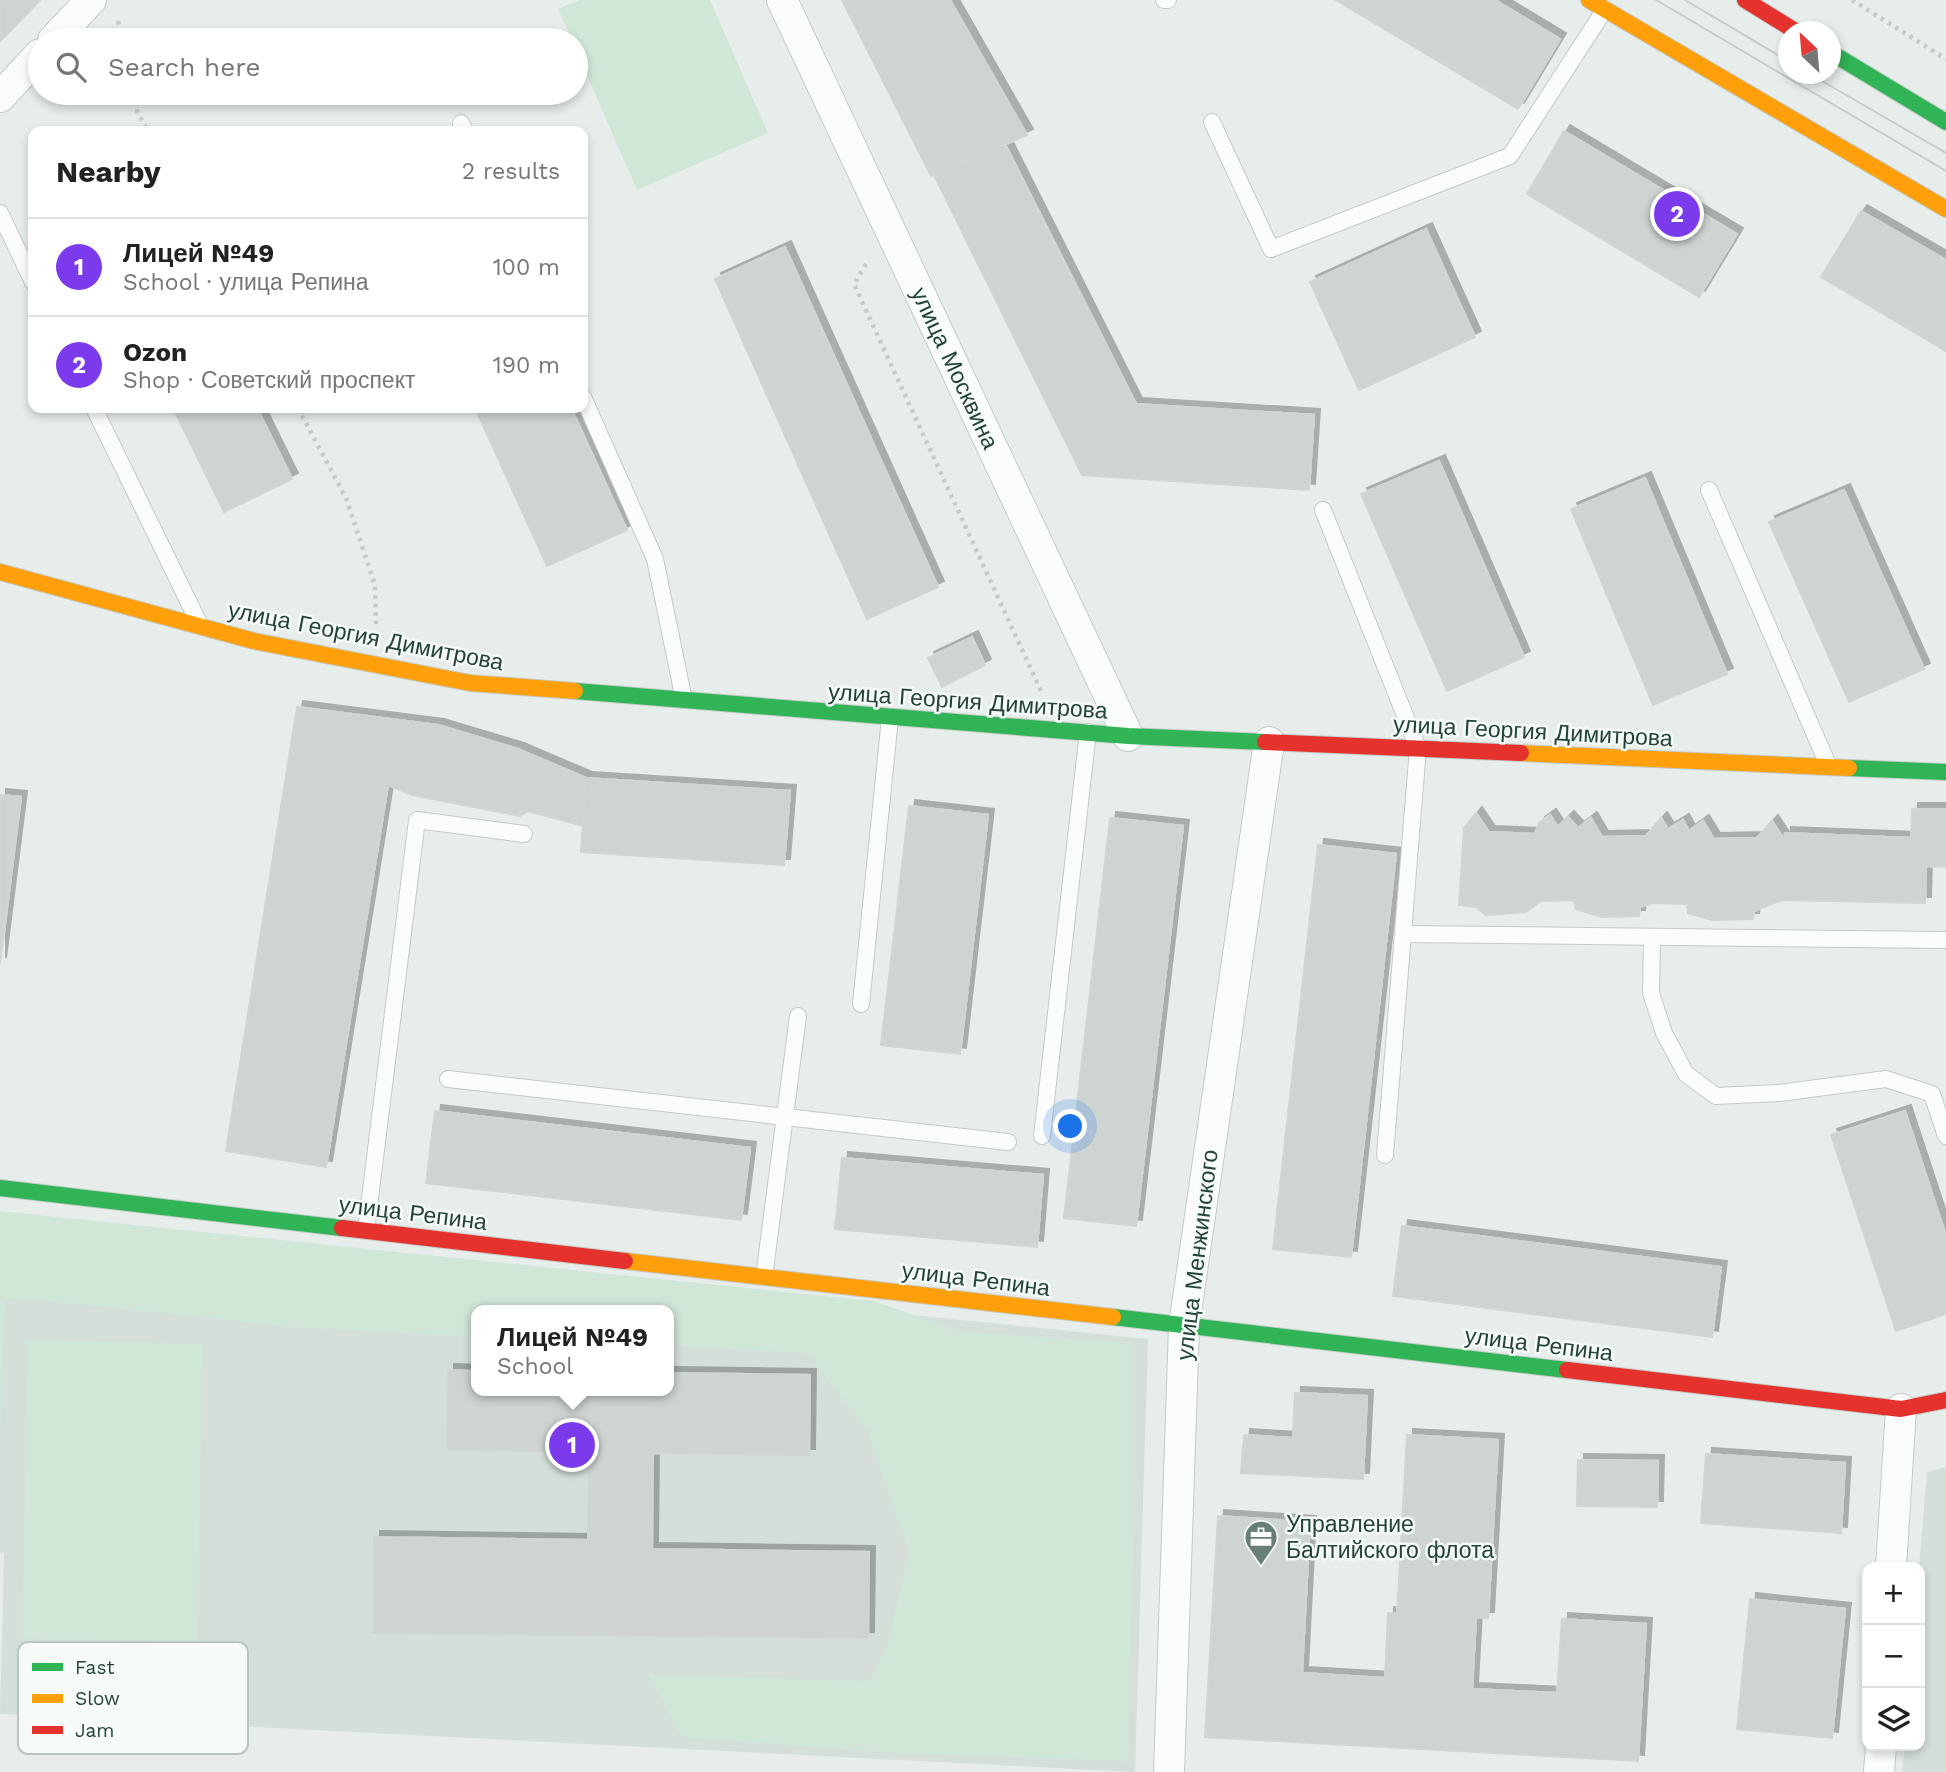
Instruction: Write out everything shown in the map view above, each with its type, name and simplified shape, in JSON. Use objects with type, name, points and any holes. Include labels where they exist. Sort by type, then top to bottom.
[{"type":"street","points":[[65,28],[92,0]]},
{"type":"street","name":"улица Москвина","points":[[782,0],[1128,736]]},
{"type":"street","points":[[1589,0],[1946,209]]},
{"type":"street","points":[[1745,0],[1779,21]]},
{"type":"street","points":[[1841,59],[1946,122]]},
{"type":"street","points":[[0,97],[28,67]]},
{"type":"street","name":"улица Георгия Димитрова","points":[[0,572],[254,641],[470,683],[1128,736],[1946,772]]},
{"type":"street","name":"улица Менжинского","points":[[1169,1772],[1184,1326],[1269,742]]},
{"type":"street","name":"улица Репина","points":[[0,1188],[1901,1409],[1946,1400]]},
{"type":"street","points":[[1891,1562],[1901,1409]]},
{"type":"street","points":[[1879,1772],[1881,1751]]},
{"type":"lane","points":[[1212,122],[1270,249],[1510,156],[1605,9]]},
{"type":"lane","points":[[0,214],[28,272]]},
{"type":"lane","points":[[588,408],[655,559],[684,702]]},
{"type":"lane","points":[[96,413],[201,626]]},
{"type":"lane","points":[[1709,490],[1829,767]]},
{"type":"lane","points":[[1322,510],[1418,748],[1385,1155]]},
{"type":"lane","points":[[861,1004],[890,718]]},
{"type":"lane","points":[[1042,1136],[1088,732]]},
{"type":"lane","points":[[366,1230],[417,820],[524,834]]},
{"type":"lane","points":[[1403,934],[1946,940]]},
{"type":"lane","points":[[1652,938],[1651,993],[1664,1032],[1686,1074],[1716,1096],[1779,1093],[1886,1079],[1932,1094],[1946,1136]]},
{"type":"lane","points":[[764,1277],[798,1016]]},
{"type":"lane","points":[[448,1079],[1008,1142]]},
{"type":"path","points":[[1852,0],[1946,59]]},
{"type":"path","points":[[136,105],[145,126]]},
{"type":"path","points":[[873,253],[854,284],[1059,730]]},
{"type":"path","points":[[301,413],[346,498],[375,585],[376,666]]},
{"type":"shaded area","points":[[0,1222],[1148,1339],[1135,1772],[248,1727],[248,1642],[18,1642],[18,1715],[0,1714],[4,1553],[0,1552]]},
{"type":"shaded area","points":[[1946,1467],[1946,1772],[1902,1772],[1904,1751],[1925,1751],[1925,1562],[1919,1562],[1927,1472]]},
{"type":"green space","points":[[580,0],[710,0],[768,133],[637,190],[588,78],[588,28],[567,28],[558,9]]},
{"type":"green space","points":[[0,1211],[873,1301],[963,1332],[1134,1343],[1134,1514],[1128,1761],[896,1753],[681,1737],[649,1675],[870,1681],[887,1647],[909,1552],[867,1430],[807,1353],[674,1346],[674,1305],[471,1305],[471,1337],[291,1327],[0,1298]]},
{"type":"green space","points":[[0,1302],[5,1302],[0,1438]]},
{"type":"green space","points":[[28,1340],[203,1344],[197,1641],[22,1639]]},
{"type":"building","points":[[0,0],[40,0],[0,41]]},
{"type":"building","points":[[842,0],[950,0],[1027,135],[931,176]]},
{"type":"building","points":[[1336,0],[1495,0],[1560,39],[1518,109]]},
{"type":"building","points":[[1564,131],[1737,234],[1699,297],[1527,194]]},
{"type":"building","points":[[1005,144],[1136,404],[1314,415],[1309,490],[1082,475],[934,175]]},
{"type":"building","points":[[1861,211],[1946,260],[1946,351],[1821,277]]},
{"type":"building","points":[[1426,229],[1475,337],[1359,390],[1310,282]]},
{"type":"building","points":[[785,247],[938,587],[867,619],[715,279]]},
{"type":"building","points":[[175,413],[259,413],[292,479],[224,512]]},
{"type":"building","points":[[477,413],[573,413],[627,530],[547,566]]},
{"type":"building","points":[[1439,461],[1524,657],[1447,691],[1361,494]]},
{"type":"building","points":[[1645,478],[1727,674],[1653,705],[1571,509]]},
{"type":"building","points":[[1844,490],[1924,669],[1849,702],[1769,522]]},
{"type":"building","points":[[972,637],[985,665],[942,687],[928,658]]},
{"type":"building","points":[[297,707],[438,725],[518,749],[586,778],[583,826],[528,811],[520,816],[412,795],[388,785],[326,1167],[226,1151]]},
{"type":"building","points":[[586,778],[790,791],[784,865],[581,852]]},
{"type":"building","points":[[0,795],[21,797],[0,964]]},
{"type":"building","points":[[909,806],[988,815],[960,1054],[881,1045]]},
{"type":"building","points":[[1912,809],[1946,809],[1946,867],[1926,866],[1925,903],[1782,900],[1785,833],[1911,838]]},
{"type":"building","points":[[1476,813],[1489,832],[1535,834],[1539,823],[1550,815],[1558,827],[1568,817],[1578,828],[1591,818],[1602,837],[1646,836],[1661,818],[1668,829],[1683,820],[1689,831],[1703,821],[1714,839],[1757,838],[1772,821],[1785,841],[1782,900],[1754,911],[1753,919],[1712,920],[1688,913],[1687,904],[1653,903],[1640,907],[1639,916],[1601,917],[1576,909],[1574,900],[1541,901],[1526,912],[1486,915],[1476,907],[1459,905],[1464,828]]},
{"type":"building","points":[[1110,818],[1183,826],[1136,1226],[1064,1218]]},
{"type":"building","points":[[1318,845],[1396,854],[1351,1257],[1273,1249]]},
{"type":"building","points":[[435,1111],[750,1148],[741,1220],[426,1183]]},
{"type":"building","points":[[1905,1111],[1946,1236],[1946,1314],[1896,1331],[1831,1135]]},
{"type":"building","points":[[842,1158],[1043,1175],[1037,1247],[835,1229]]},
{"type":"building","points":[[1402,1226],[1721,1267],[1712,1337],[1393,1296]]},
{"type":"building","points":[[448,1370],[471,1371],[471,1396],[674,1396],[674,1373],[810,1375],[809,1455],[653,1453],[652,1549],[869,1552],[868,1638],[373,1633],[374,1537],[588,1540],[589,1451],[447,1450]]},
{"type":"building","points":[[1295,1393],[1367,1396],[1363,1479],[1241,1473],[1244,1435],[1293,1438]]},
{"type":"building","name":"Управление Балтийского флота","points":[[1407,1435],[1498,1440],[1488,1618],[1476,1618],[1472,1689],[1557,1693],[1562,1619],[1646,1624],[1638,1761],[1205,1737],[1218,1516],[1310,1522],[1302,1673],[1385,1678],[1388,1613],[1397,1614]]},
{"type":"building","points":[[1706,1454],[1845,1463],[1841,1533],[1701,1523]]},
{"type":"building","points":[[1578,1460],[1658,1461],[1657,1507],[1577,1506]]},
{"type":"building","points":[[1750,1599],[1845,1609],[1832,1738],[1737,1729]]},
{"type":"tram line","points":[[1656,0],[1946,171]]},
{"type":"tram line","points":[[1685,0],[1778,55]]},
{"type":"tram line","points":[[1827,84],[1946,153]]},
{"type":"traffic: fast","points":[[1841,59],[1946,122]]},
{"type":"traffic: fast","points":[[575,691],[1128,736],[1265,742]]},
{"type":"traffic: fast","points":[[1849,768],[1946,772]]},
{"type":"traffic: fast","points":[[0,1188],[342,1228]]},
{"type":"traffic: fast","points":[[1113,1317],[1567,1370]]},
{"type":"traffic: slow","points":[[1589,0],[1946,209]]},
{"type":"traffic: slow","points":[[0,572],[254,641],[470,683],[575,691]]},
{"type":"traffic: slow","points":[[1521,753],[1849,768]]},
{"type":"traffic: slow","points":[[625,1261],[1113,1317]]},
{"type":"traffic: jam","points":[[1745,0],[1779,21]]},
{"type":"traffic: jam","points":[[1265,742],[1521,753]]},
{"type":"traffic: jam","points":[[342,1228],[625,1261]]},
{"type":"traffic: jam","points":[[1567,1370],[1901,1409],[1946,1400]]},
{"type":"place","name":"Ozon","points":[[1677,214]]},
{"type":"place","name":"Лицей №49","points":[[572,1445]]},
{"type":"place","name":"Управление Балтийского флота","points":[[1261,1567]]}]
